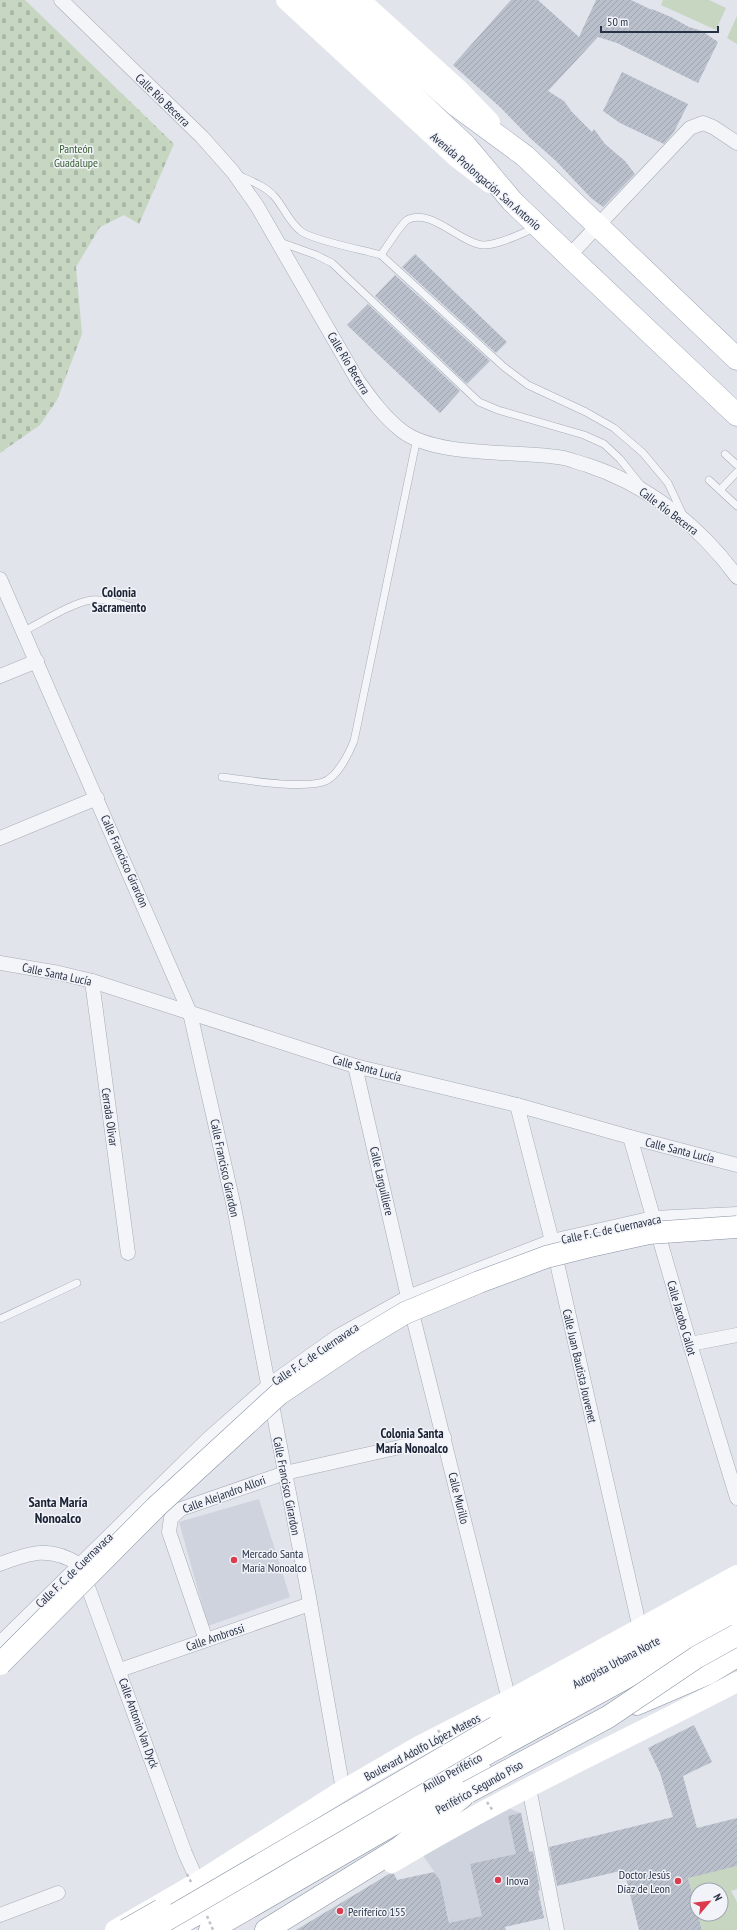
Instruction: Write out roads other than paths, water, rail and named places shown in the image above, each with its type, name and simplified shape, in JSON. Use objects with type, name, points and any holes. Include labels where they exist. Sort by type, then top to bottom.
[{"type":"main road","name":"Avenida Prolongación San Antonio","points":[[286,0],[455,156],[512,201],[737,414]]},
{"type":"main road","points":[[312,0],[368,51],[466,146],[512,201]]},
{"type":"main road","points":[[338,0],[457,106],[525,156]]},
{"type":"main road","points":[[360,0],[459,90],[525,156],[737,359]]},
{"type":"main road","points":[[0,1664],[156,1507],[279,1394],[355,1343],[405,1313],[479,1282],[546,1257],[649,1233],[737,1227]]},
{"type":"main road","name":"Boulevard Adolfo López Mateos","points":[[115,1930],[198,1882],[343,1790],[419,1746],[509,1700],[737,1575]]},
{"type":"main road","name":"Autopista Urbana Norte","points":[[149,1930],[496,1727],[737,1597]]},
{"type":"main road","name":"Anillo Periférico","points":[[169,1930],[358,1824],[737,1617]]},
{"type":"main road","points":[[608,1717],[697,1657],[737,1635]]},
{"type":"main road","name":"Anillo Periférico","points":[[210,1930],[496,1765],[737,1645]]},
{"type":"main road","name":"Periférico Segundo Piso","points":[[228,1930],[468,1792],[608,1717],[707,1674],[737,1656]]},
{"type":"main road","points":[[283,1930],[423,1844],[737,1682]]},
{"type":"main road","points":[[266,1930],[399,1848],[468,1792]]},
{"type":"main road","points":[[126,1930],[284,1841],[358,1824]]},
{"type":"street","name":"Calle Río Becerra","points":[[60,0],[202,137],[233,172],[257,206],[358,381],[377,408],[402,432],[428,444],[474,451],[564,458],[608,472],[646,491],[686,521],[720,553],[737,577]]},
{"type":"street","points":[[569,256],[690,128],[702,123],[713,127],[737,143]]},
{"type":"street","name":"Calle Francisco Girardon","points":[[0,579],[190,1013],[234,1207],[310,1604],[343,1790]]},
{"type":"street","points":[[0,676],[37,661]]},
{"type":"street","points":[[0,838],[97,798]]},
{"type":"street","name":"Calle Santa Lucía","points":[[0,963],[59,972],[92,981],[355,1066],[517,1105],[737,1165]]},
{"type":"street","name":"Cerrada Olivar","points":[[92,981],[128,1253]]},
{"type":"street","name":"Calle Larguilliere","points":[[355,1066],[408,1297]]},
{"type":"street","name":"Calle Juan Bautista Jouvenet","points":[[517,1105],[552,1241],[640,1629]]},
{"type":"street","name":"Calle Jacobo Callot","points":[[630,1137],[690,1344],[737,1498]]},
{"type":"street","name":"Calle F. C. de Cuernavaca","points":[[0,1643],[208,1439],[269,1385],[338,1336],[408,1297],[552,1241],[653,1218],[737,1214]]},
{"type":"street","name":"Calle Murillo","points":[[408,1297],[509,1700]]},
{"type":"street","points":[[690,1344],[737,1335]]},
{"type":"street","name":"Calle Alejandro Allori","points":[[206,1640],[169,1532],[171,1518],[181,1509],[285,1473],[444,1437]]},
{"type":"street","points":[[0,1564],[24,1554],[48,1552],[67,1556],[80,1565]]},
{"type":"street","name":"Calle Antonio Van Dyck","points":[[80,1565],[120,1670],[185,1853],[198,1882]]},
{"type":"street","name":"Calle Ambrossi","points":[[120,1670],[310,1604]]},
{"type":"street","points":[[529,1788],[557,1930]]},
{"type":"street","points":[[0,1915],[58,1893]]},
{"type":"lane","points":[[233,172],[263,187],[273,196],[292,223],[303,232],[315,237],[381,255],[516,376],[528,385],[586,412],[614,428],[643,453],[668,483],[686,521]]},
{"type":"lane","points":[[381,255],[406,220],[417,217],[430,219],[474,242],[483,245],[492,244],[539,227]]},
{"type":"lane","points":[[277,241],[316,255],[332,263],[479,402],[498,410],[584,435],[604,444],[620,459],[646,491]]},
{"type":"lane","points":[[222,777],[297,785],[324,782],[344,763],[354,741],[417,438]]},
{"type":"lane","points":[[725,454],[737,465]]},
{"type":"lane","points":[[720,490],[737,472]]},
{"type":"lane","points":[[709,480],[737,506]]},
{"type":"lane","points":[[24,631],[78,604],[91,600],[103,601],[139,609]]},
{"type":"lane","points":[[0,1319],[77,1283]]},
{"type":"place","name":"Mercado Santa María Nonoalco","points":[[234,1560]]},
{"type":"place","name":"Inova","points":[[498,1880]]},
{"type":"place","name":"Doctor Jesús Díaz de Leon","points":[[678,1881]]},
{"type":"place","name":"Periferico 155","points":[[340,1911]]},
{"type":"district","name":"Colonia Sacramento","points":[[119,600]]},
{"type":"district","name":"Colonia Santa María Nonoalco","points":[[412,1440]]},
{"type":"district","name":"Santa María Nonoalco","points":[[58,1510]]},
{"type":"park label","name":"Panteón Guadalupe","points":[[76,155]]}]
